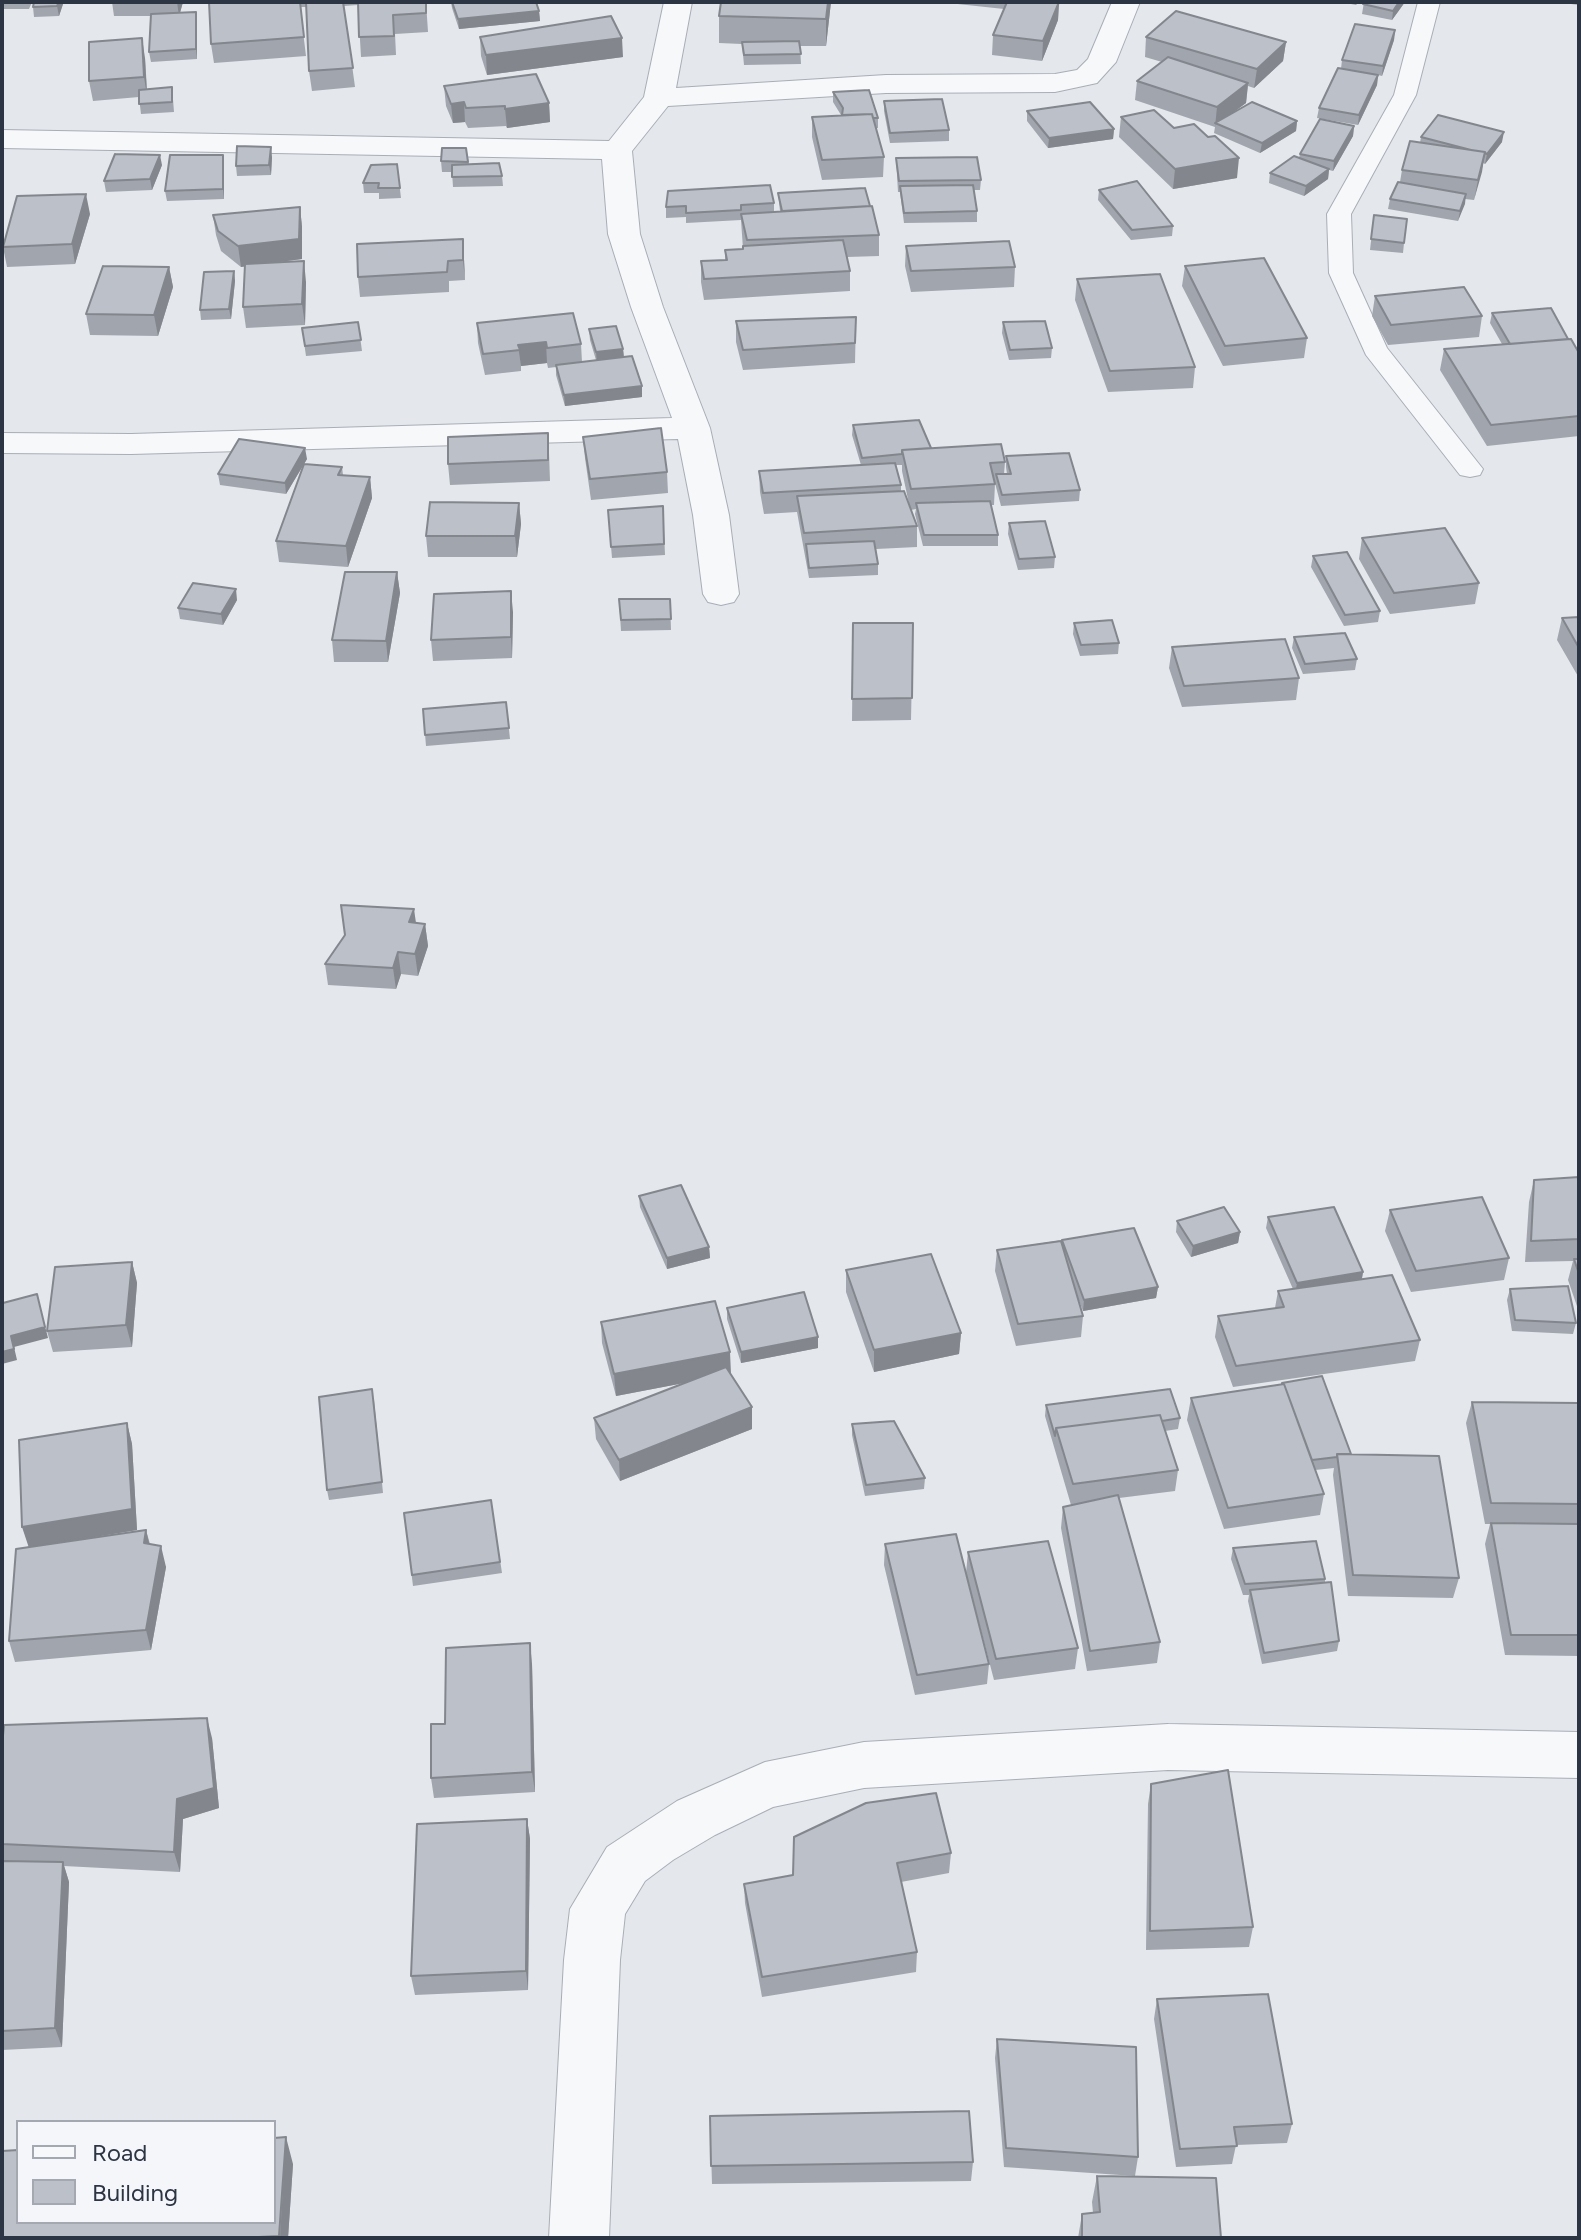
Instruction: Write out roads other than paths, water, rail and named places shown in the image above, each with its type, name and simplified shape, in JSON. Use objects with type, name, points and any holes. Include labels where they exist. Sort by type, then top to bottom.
[{"type":"street","points":[[678,2],[659,98],[617,150],[624,234],[647,307],[693,428],[711,515],[721,594]]},
{"type":"street","points":[[659,98],[886,84],[1055,83],[1087,77],[1101,62],[1126,2]]},
{"type":"street","points":[[2,139],[617,150]]},
{"type":"street","points":[[2,443],[178,443],[693,428]]},
{"type":"street","points":[[579,2238],[592,1960],[598,1909],[626,1864],[696,1818],[765,1785],[864,1765],[1168,1747],[1579,1755]]},
{"type":"lane","points":[[1429,2],[1405,95],[1339,214],[1341,273],[1375,350],[1470,469]]}]
